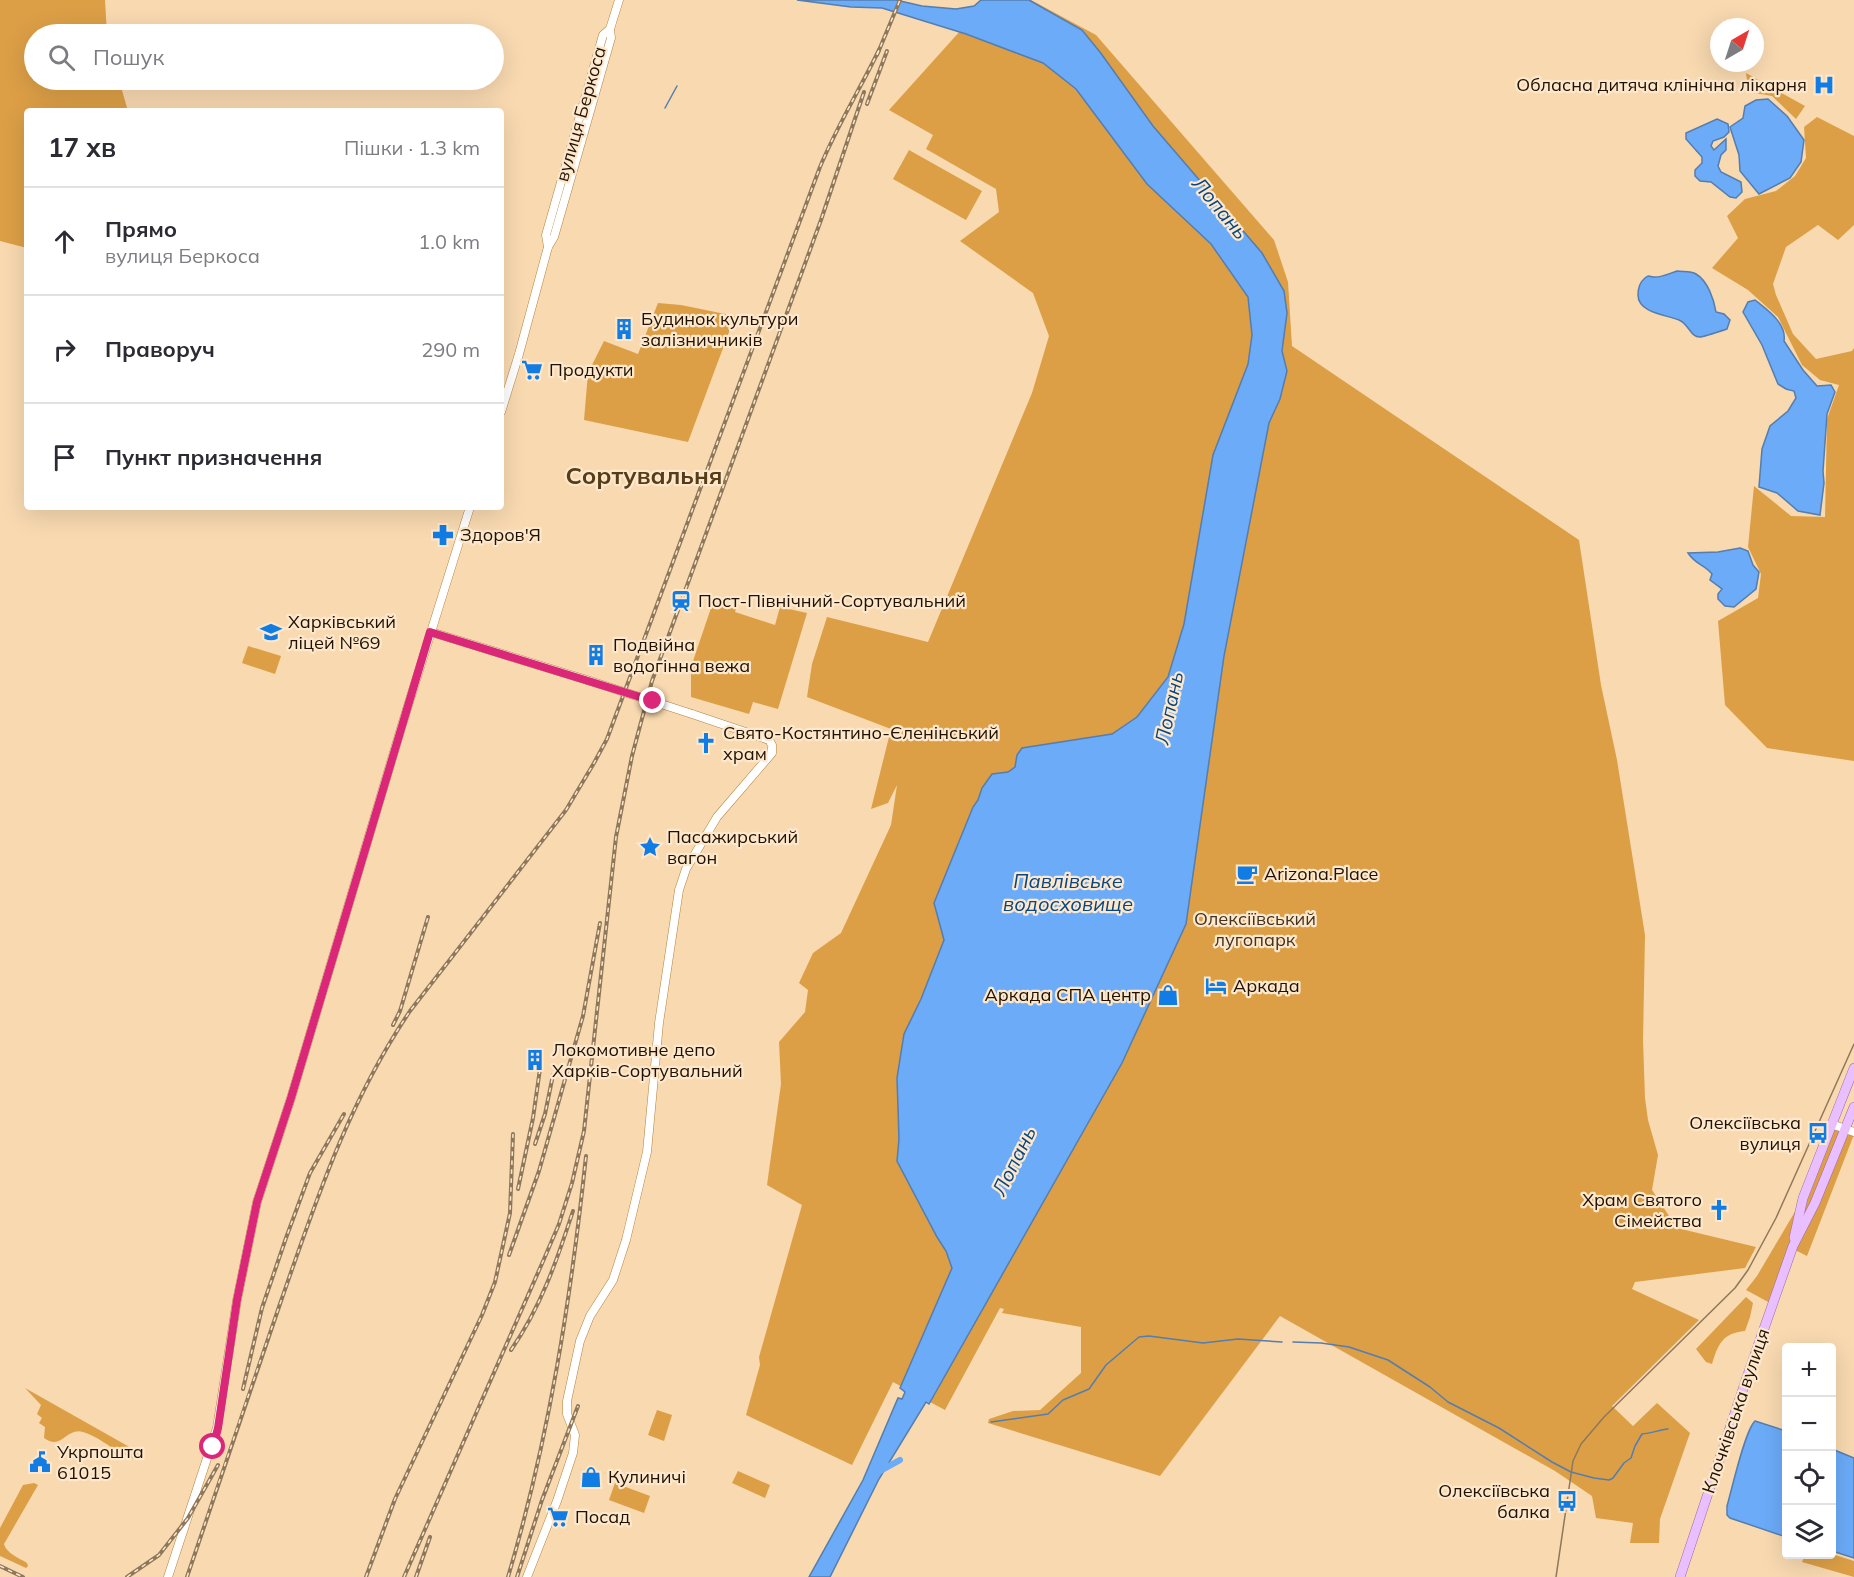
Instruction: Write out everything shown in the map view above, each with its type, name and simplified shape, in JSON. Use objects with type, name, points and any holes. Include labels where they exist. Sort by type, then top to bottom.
[{"type":"main road","name":"Клочківська вулиця","points":[[1793,1246],[1800,1207],[1854,1068]]},
{"type":"main road","name":"Клочківська вулиця","points":[[1680,1577],[1793,1246],[1815,1203],[1854,1107]]},
{"type":"street","name":"вулиця Беркоса","points":[[504,402],[548,247],[546,235],[603,35],[609,29],[619,0]]},
{"type":"street","points":[[168,1577],[218,1428],[237,1300],[257,1202],[291,1098],[430,632],[469,510]]},
{"type":"street","points":[[430,632],[692,714],[769,740],[772,745],[772,753],[717,817],[686,869],[680,890],[659,1023],[647,1152],[626,1239],[613,1280],[590,1316],[580,1341],[567,1401],[567,1414],[575,1435],[573,1453],[527,1577]]},
{"type":"street","points":[[1831,1124],[1854,1132]]},
{"type":"green space","points":[[0,0],[105,0],[106,24],[24,24],[24,90],[122,90],[127,108],[24,108],[24,247],[0,241]]},
{"type":"green space","name":"Олексіївський лугопарк","points":[[988,0],[1031,0],[1096,35],[1274,240],[1288,282],[1292,346],[1579,540],[1601,685],[1617,760],[1645,935],[1643,1040],[1645,1098],[1648,1120],[1658,1155],[1652,1190],[1677,1228],[1756,1247],[1745,1268],[1635,1282],[1632,1289],[1699,1320],[1612,1406],[1633,1426],[1657,1403],[1690,1433],[1660,1519],[1659,1543],[1630,1543],[1633,1523],[1596,1518],[1592,1496],[1555,1471],[1280,1316],[1160,1476],[988,1423],[989,1419],[1013,1411],[1040,1410],[1081,1373],[1081,1327],[1002,1313],[1004,1309],[1000,1308],[945,1410],[893,1382],[852,1465],[746,1415],[760,1365],[759,1357],[802,1205],[767,1185],[781,1084],[779,1042],[805,1012],[808,990],[799,983],[813,953],[841,933],[891,825],[897,785],[888,803],[871,809],[891,729],[807,697],[812,664],[827,617],[928,642],[1032,393],[1049,336],[1033,293],[960,241],[999,212],[996,189],[926,149],[933,135],[889,110]]},
{"type":"green space","points":[[1746,73],[1805,106],[1796,119],[1772,96],[1755,93],[1748,89]]},
{"type":"green space","points":[[1817,117],[1854,136],[1854,225],[1838,240],[1818,225],[1786,247],[1773,284],[1793,334],[1816,359],[1852,351],[1854,348],[1854,761],[1767,748],[1725,705],[1718,621],[1758,598],[1761,574],[1748,547],[1754,486],[1791,516],[1825,517],[1827,419],[1839,385],[1820,380],[1802,365],[1778,317],[1748,290],[1712,268],[1738,238],[1727,216],[1745,199],[1776,191],[1795,176],[1806,158],[1804,127]]},
{"type":"green space","points":[[909,150],[982,191],[966,220],[893,179]]},
{"type":"green space","points":[[658,303],[681,305],[735,316],[688,442],[584,420],[588,373],[604,341],[638,354]]},
{"type":"green space","points":[[713,602],[775,625],[780,607],[807,613],[778,709],[753,702],[749,714],[691,697],[691,667]]},
{"type":"green space","points":[[248,646],[281,656],[275,674],[242,663]]},
{"type":"green space","points":[[1831,1124],[1854,1135],[1807,1256],[1795,1250],[1772,1304],[1746,1290],[1757,1276],[1803,1198]]},
{"type":"green space","points":[[1746,1297],[1753,1303],[1745,1331],[1726,1337],[1716,1351],[1712,1364],[1706,1362],[1696,1349]]},
{"type":"green space","points":[[25,1388],[133,1449],[142,1457],[139,1460],[131,1458],[83,1432],[77,1431],[55,1442],[44,1438],[45,1427],[39,1423],[42,1418],[37,1414],[41,1405]]},
{"type":"green space","points":[[657,1410],[672,1415],[664,1441],[648,1435]]},
{"type":"green space","points":[[738,1471],[770,1485],[765,1498],[732,1483]]},
{"type":"green space","points":[[34,1483],[38,1485],[4,1544],[10,1553],[27,1563],[26,1568],[0,1556],[0,1528],[23,1485]]},
{"type":"green space","points":[[615,1483],[650,1496],[644,1513],[609,1500]]},
{"type":"green space","points":[[1836,1555],[1854,1561],[1854,1577],[1802,1562],[1803,1559],[1836,1559]]},
{"type":"water","name":"Павлівське водосховище","points":[[797,0],[896,0],[922,6],[956,9],[974,6],[981,0],[1029,0],[1082,30],[1153,126],[1262,253],[1284,291],[1287,313],[1282,351],[1287,371],[1280,399],[1269,423],[1224,656],[1186,924],[1122,1063],[929,1404],[926,1402],[879,1479],[830,1577],[809,1577],[863,1480],[898,1398],[902,1399],[905,1392],[900,1388],[952,1268],[946,1251],[897,1161],[899,1139],[897,1078],[904,1034],[921,999],[944,940],[934,903],[973,807],[992,774],[1008,772],[1015,767],[1017,755],[1022,748],[1112,734],[1137,717],[1168,677],[1184,624],[1213,455],[1248,364],[1252,335],[1248,297],[1211,244],[1147,184],[1076,89],[1043,63],[966,34],[882,8],[851,7]]},
{"type":"water","points":[[1768,99],[1787,116],[1804,140],[1801,162],[1790,178],[1759,194],[1740,171],[1739,155],[1730,127],[1743,118],[1745,106],[1756,100]]},
{"type":"water","points":[[1717,119],[1728,124],[1729,132],[1724,137],[1713,141],[1711,146],[1714,150],[1726,139],[1726,150],[1721,155],[1718,166],[1721,172],[1741,182],[1742,192],[1736,198],[1730,197],[1711,182],[1700,181],[1695,176],[1695,170],[1702,163],[1702,157],[1686,139],[1686,133]]},
{"type":"water","points":[[1677,271],[1694,273],[1704,281],[1716,312],[1724,314],[1730,320],[1727,329],[1702,337],[1697,336],[1682,322],[1648,310],[1643,306],[1638,295],[1643,280],[1648,276],[1660,277]]},
{"type":"water","points":[[1755,300],[1779,323],[1784,334],[1784,341],[1803,370],[1817,386],[1831,385],[1835,392],[1827,414],[1820,515],[1798,511],[1777,493],[1759,487],[1762,449],[1770,426],[1788,411],[1796,398],[1794,391],[1778,384],[1762,345],[1743,312],[1748,302]]},
{"type":"water","points":[[1740,548],[1748,551],[1753,565],[1759,572],[1756,589],[1734,607],[1725,606],[1718,599],[1718,594],[1722,589],[1710,580],[1712,574],[1688,553],[1718,552]]},
{"type":"water","points":[[1755,1421],[1782,1430],[1782,1536],[1727,1515],[1727,1506],[1739,1460]]},
{"type":"water","points":[[1836,1451],[1854,1458],[1854,1558],[1836,1552]]},
{"type":"waterway","points":[[665,108],[677,86]]},
{"type":"waterway","points":[[991,1422],[1048,1414],[1063,1400],[1089,1389],[1106,1365],[1139,1337],[1149,1336],[1203,1343],[1238,1339],[1282,1342]]},
{"type":"waterway","points":[[1293,1342],[1349,1347],[1388,1360],[1430,1387],[1448,1402],[1499,1428],[1552,1462],[1571,1472],[1594,1478],[1609,1480],[1613,1478],[1624,1463],[1631,1458],[1642,1434],[1668,1429]]},
{"type":"waterway","points":[[880,1471],[900,1460]]},
{"type":"tram line","points":[[1556,1577],[1573,1461],[1581,1444],[1604,1417],[1735,1288],[1748,1270],[1776,1218],[1854,1044]]},
{"type":"railway","points":[[877,55],[900,0]]},
{"type":"railway","points":[[187,1577],[321,1188],[351,1116],[388,1046],[410,1011],[566,810],[607,739],[820,167],[879,50]]},
{"type":"railway","points":[[867,104],[887,51]]},
{"type":"railway","points":[[404,1577],[559,1224],[572,1183],[584,1131],[616,837],[632,756],[652,681],[821,220],[864,92]]},
{"type":"railway","points":[[393,1025],[400,1011],[428,917]]},
{"type":"railway","points":[[509,1255],[539,1171],[583,1016],[600,923]]},
{"type":"railway","points":[[518,1189],[533,1118],[540,1069]]},
{"type":"railway","points":[[535,1144],[545,1114],[553,1075]]},
{"type":"railway","points":[[243,1389],[262,1308],[286,1238],[310,1173],[344,1114]]},
{"type":"railway","points":[[366,1577],[395,1499],[482,1315],[495,1282],[510,1213],[513,1134]]},
{"type":"railway","points":[[508,1577],[523,1525],[557,1368],[586,1156]]},
{"type":"railway","points":[[511,1350],[540,1300],[573,1211]]},
{"type":"railway","points":[[517,1577],[542,1500],[578,1406]]},
{"type":"railway","points":[[127,1577],[159,1555],[188,1518],[218,1465]]},
{"type":"railway","points":[[416,1577],[430,1537]]},
{"type":"railway","points":[[0,1566],[23,1577]]},
{"type":"place","name":"Обласна дитяча клінічна лікарня","points":[[1824,85]]},
{"type":"place","name":"Будинок культури залізничників","points":[[624,329]]},
{"type":"place","name":"Продукти","points":[[532,370]]},
{"type":"place","name":"Здоров'Я","points":[[443,535]]},
{"type":"place","name":"Пост-Північний-Сортувальний","points":[[681,601]]},
{"type":"place","name":"Харківський ліцей №69","points":[[271,632]]},
{"type":"place","name":"Подвійна водогінна вежа","points":[[596,655]]},
{"type":"place","name":"Свято-Костянтино-Єленінський храм","points":[[706,743]]},
{"type":"place","name":"Пасажирський вагон","points":[[650,847]]},
{"type":"place","name":"Arizona.Place","points":[[1247,874]]},
{"type":"place","name":"Аркада","points":[[1216,986]]},
{"type":"place","name":"Аркада СПА центр","points":[[1168,995]]},
{"type":"place","name":"Локомотивне депо Харків-Сортувальний","points":[[535,1060]]},
{"type":"place","name":"Олексіївська вулиця","points":[[1818,1133]]},
{"type":"place","name":"Храм Святого Сімейства","points":[[1719,1210]]},
{"type":"place","name":"Укрпошта 61015","points":[[40,1462]]},
{"type":"place","name":"Кулиничі","points":[[591,1477]]},
{"type":"place","name":"Олексіївська балка","points":[[1567,1501]]},
{"type":"place","name":"Посад","points":[[558,1517]]},
{"type":"district","name":"Сортувальня","points":[[644,476]]},
{"type":"route","points":[[213,1447],[218,1428],[237,1300],[257,1202],[291,1098],[430,632],[653,701]]},
{"type":"water label","name":"Лопань","points":[[1220,208]]},
{"type":"water label","name":"Лопань","points":[[1169,708]]},
{"type":"water label","name":"Лопань","points":[[1014,1161]]}]
